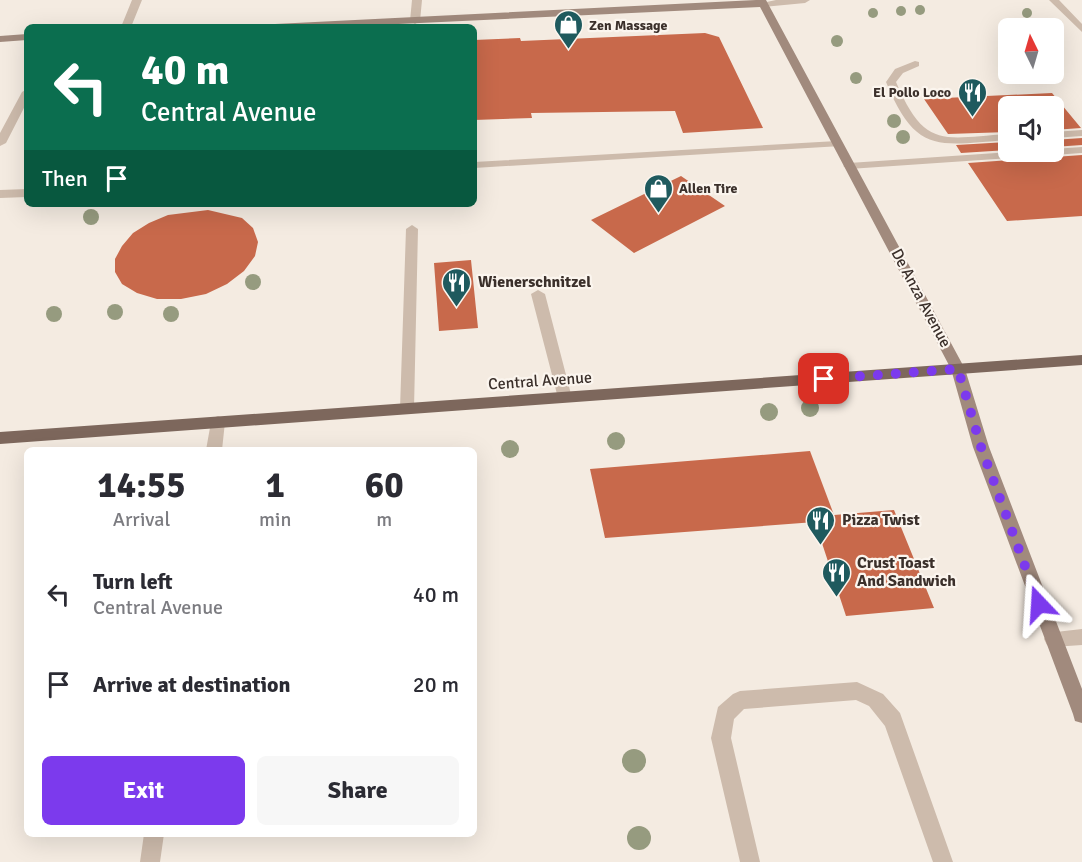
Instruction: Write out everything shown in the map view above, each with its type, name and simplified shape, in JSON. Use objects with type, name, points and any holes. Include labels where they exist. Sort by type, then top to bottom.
[{"type":"main road","name":"Central Avenue","points":[[0,438],[1082,360]]},
{"type":"street","points":[[383,24],[762,2]]},
{"type":"street","name":"De Anza Avenue","points":[[762,2],[958,369],[981,447],[1082,714]]},
{"type":"street","points":[[0,39],[24,38]]},
{"type":"lane","points":[[127,24],[137,0]]},
{"type":"lane","points":[[415,21],[417,0]]},
{"type":"lane","points":[[762,2],[805,0]]},
{"type":"lane","points":[[1054,0],[1082,29]]},
{"type":"lane","points":[[915,64],[899,71],[891,82],[925,135],[942,139],[998,137]]},
{"type":"lane","points":[[0,143],[24,98]]},
{"type":"lane","points":[[1064,134],[1082,133]]},
{"type":"lane","points":[[477,165],[837,144]]},
{"type":"lane","points":[[849,166],[1082,150]]},
{"type":"lane","points":[[0,194],[24,193]]},
{"type":"lane","points":[[407,409],[412,229]]},
{"type":"lane","points":[[538,294],[565,398]]},
{"type":"lane","points":[[214,447],[218,422]]},
{"type":"lane","points":[[1053,639],[1082,637]]},
{"type":"lane","points":[[750,862],[722,738],[724,714],[740,700],[857,691],[876,700],[893,720],[944,862]]},
{"type":"lane","points":[[150,862],[154,837]]},
{"type":"building","points":[[705,33],[719,37],[763,128],[683,133],[675,111],[531,113],[532,118],[477,120],[477,40],[520,38],[521,41]]},
{"type":"building","name":"El Pollo Loco","points":[[1052,93],[1054,96],[998,96],[998,132],[948,134],[924,99]]},
{"type":"building","name":"El Pollo Loco","points":[[1064,107],[1081,128],[1064,129]]},
{"type":"building","points":[[1082,138],[1082,145],[1064,146],[1064,139]]},
{"type":"building","points":[[998,143],[998,151],[961,153],[956,145]]},
{"type":"building","points":[[1082,155],[1082,216],[1007,221],[968,163],[1064,162],[1064,156]]},
{"type":"building","name":"Allen Tire","points":[[681,176],[725,206],[634,253],[591,220]]},
{"type":"building","points":[[208,210],[242,218],[253,228],[258,242],[255,256],[244,271],[227,284],[206,294],[181,299],[157,299],[137,293],[122,284],[115,272],[115,259],[133,233],[168,215]]},
{"type":"building","name":"Wienerschnitzel","points":[[471,260],[478,328],[439,331],[434,263]]},
{"type":"building","points":[[810,451],[834,515],[894,510],[934,608],[846,616],[815,522],[605,538],[590,469]]},
{"type":"place","name":"Zen Massage","points":[[568,50]]},
{"type":"place","name":"El Pollo Loco","points":[[972,118]]},
{"type":"place","name":"Allen Tire","points":[[658,214]]},
{"type":"place","name":"Wienerschnitzel","points":[[457,308]]},
{"type":"place","name":"Pizza Twist","points":[[821,546]]},
{"type":"place","name":"Crust Toast And Sandwich","points":[[836,598]]},
{"type":"route","points":[[824,379],[958,369],[981,447],[1039,604]]}]
